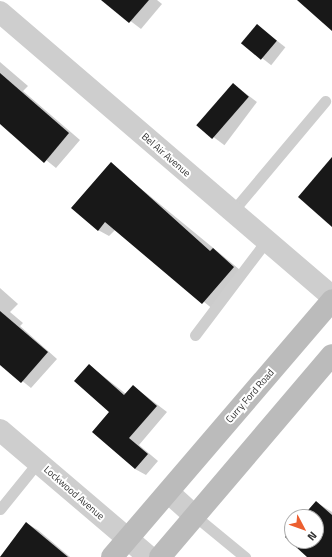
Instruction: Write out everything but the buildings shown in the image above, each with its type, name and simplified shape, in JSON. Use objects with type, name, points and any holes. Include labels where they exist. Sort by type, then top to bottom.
[{"type":"main road","name":"Curry Ford Road","points":[[112,557],[332,298]]},
{"type":"main road","points":[[160,557],[332,355]]},
{"type":"street","name":"Bel Air Avenue","points":[[0,12],[332,298]]},
{"type":"street","name":"Lockwood Avenue","points":[[0,430],[149,557]]},
{"type":"street","points":[[168,492],[195,516]]},
{"type":"lane","points":[[232,212],[325,101]]},
{"type":"lane","points":[[195,335],[266,240]]},
{"type":"lane","points":[[0,509],[38,462]]},
{"type":"lane","points":[[195,516],[245,557]]}]
